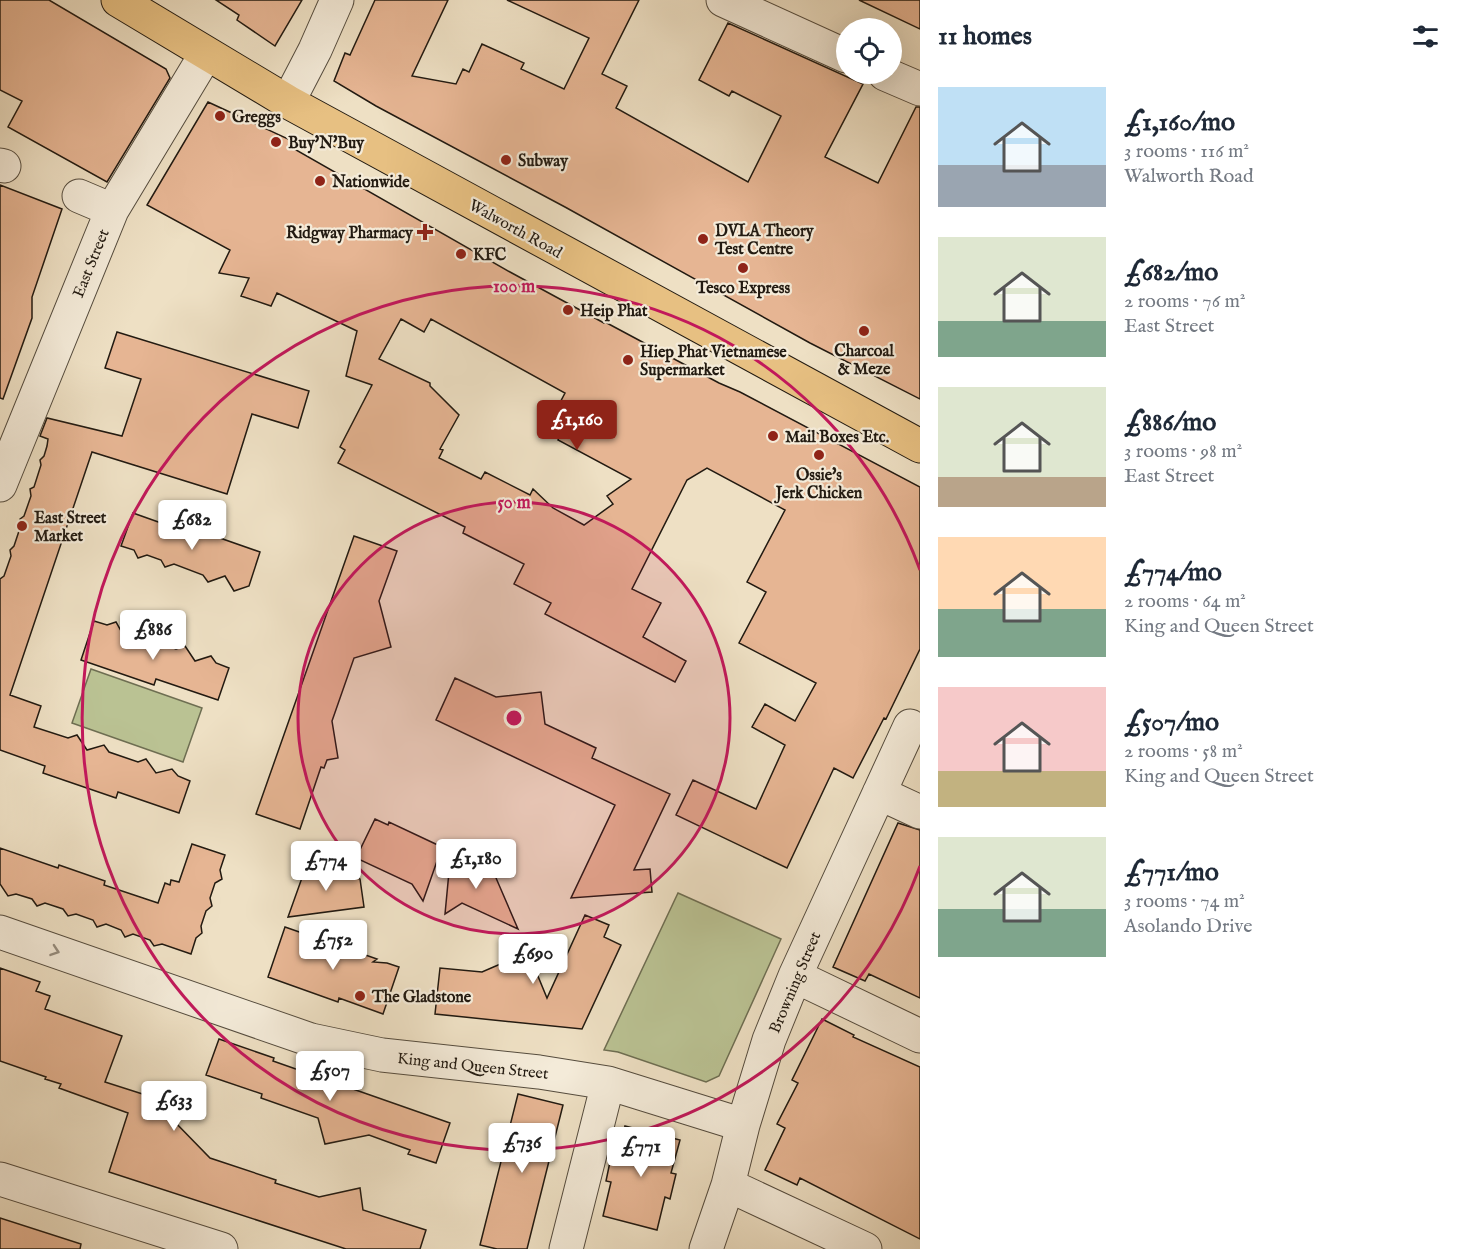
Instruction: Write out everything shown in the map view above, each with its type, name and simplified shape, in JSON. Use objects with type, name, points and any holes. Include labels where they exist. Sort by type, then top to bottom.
[{"type":"main road","name":"Walworth Road","points":[[118,0],[288,102],[920,446]]},
{"type":"street","points":[[288,102],[307,68],[337,0]]},
{"type":"street","points":[[723,0],[836,51]]},
{"type":"street","name":"East Street","points":[[0,485],[112,210],[206,54]]},
{"type":"street","points":[[902,81],[920,89]]},
{"type":"street","points":[[79,196],[112,210]]},
{"type":"street","name":"Browning Street","points":[[706,1249],[728,1185],[743,1125],[769,1040],[795,976],[910,726]]},
{"type":"street","points":[[879,793],[920,812]]},
{"type":"street","name":"King and Queen Street","points":[[0,932],[311,1040],[345,1049],[538,1072],[608,1083],[743,1125]]},
{"type":"street","points":[[795,976],[920,1035]]},
{"type":"street","points":[[566,1249],[608,1083]]},
{"type":"street","points":[[0,1179],[183,1243],[221,1249]]},
{"type":"street","points":[[728,1185],[865,1249]]},
{"type":"green space","points":[[91,669],[202,708],[183,762],[72,723]]},
{"type":"green space","points":[[678,893],[781,939],[719,1076],[706,1082],[618,1052],[604,1050]]},
{"type":"building","points":[[0,0],[49,0],[166,69],[170,78],[107,182],[8,127],[22,101],[0,90]]},
{"type":"building","points":[[216,0],[302,0],[275,46],[237,20],[239,15]]},
{"type":"building","points":[[375,0],[448,0],[412,76],[456,84],[463,69],[469,72],[482,44],[524,63],[521,69],[564,89],[589,38],[507,0],[639,0],[602,74],[627,86],[616,108],[748,182],[781,116],[732,91],[729,96],[699,80],[728,23],[836,72],[836,84],[863,84],[825,157],[878,183],[916,107],[920,107],[920,399],[810,343],[334,81],[345,53],[350,55]]},
{"type":"building","points":[[859,0],[920,0],[920,29],[902,20],[902,18],[897,18]]},
{"type":"building","points":[[208,102],[299,144],[296,150],[510,272],[920,487],[920,649],[886,719],[884,718],[853,778],[834,768],[787,868],[676,815],[693,780],[756,809],[785,745],[752,727],[765,704],[795,721],[816,683],[739,643],[766,592],[747,582],[785,510],[707,468],[687,480],[632,589],[661,603],[643,637],[686,661],[675,682],[545,614],[551,603],[514,584],[524,564],[463,533],[465,527],[338,463],[345,450],[340,447],[372,385],[346,376],[357,331],[277,293],[271,306],[241,296],[249,278],[219,273],[230,250],[147,205]],"holes":[[[401,319],[424,332],[431,319],[565,393],[555,412],[569,420],[558,440],[631,479],[607,496],[613,504],[584,525],[553,508],[533,489],[530,495],[485,472],[481,479],[439,458],[443,450],[440,449],[459,415],[430,386],[430,383],[379,359]]]},
{"type":"building","points":[[0,185],[62,209],[32,297],[32,318],[3,399],[0,398]]},
{"type":"building","points":[[117,332],[309,391],[298,428],[252,414],[227,494],[92,452],[10,695],[41,706],[34,727],[68,738],[77,735],[87,750],[104,745],[109,752],[138,762],[146,759],[156,773],[172,769],[178,776],[190,781],[179,813],[118,792],[116,798],[43,773],[45,766],[0,750],[0,579],[4,576],[11,556],[10,550],[14,546],[21,525],[20,519],[24,516],[31,496],[30,489],[34,487],[41,465],[40,460],[47,446],[48,439],[40,436],[47,418],[122,436],[141,379],[105,368]]},
{"type":"building","points":[[133,513],[195,535],[197,530],[260,552],[249,586],[234,591],[225,576],[208,582],[203,575],[174,564],[165,567],[161,560],[147,555],[138,558],[134,550],[121,546]]},
{"type":"building","points":[[354,536],[397,551],[379,601],[391,647],[354,658],[332,721],[338,758],[327,760],[324,768],[321,767],[300,829],[256,814]]},
{"type":"building","points":[[94,621],[107,625],[116,622],[125,638],[142,631],[147,639],[176,649],[185,646],[195,661],[211,656],[216,663],[229,668],[218,700],[156,679],[154,685],[81,660]]},
{"type":"building","points":[[455,678],[496,697],[541,692],[545,724],[596,748],[592,758],[670,794],[634,870],[650,869],[652,892],[571,898],[615,805],[436,720]]},
{"type":"building","points":[[375,819],[388,825],[389,822],[442,847],[423,901],[412,884],[356,858]]},
{"type":"building","points":[[898,823],[920,830],[920,998],[869,974],[865,981],[833,967]]},
{"type":"building","points":[[192,844],[225,855],[220,870],[222,879],[215,883],[210,898],[212,906],[206,911],[201,926],[202,933],[196,938],[191,954],[162,944],[154,946],[150,940],[133,934],[125,937],[121,930],[106,924],[97,927],[93,920],[76,914],[68,916],[63,909],[45,903],[37,906],[32,899],[16,894],[8,896],[0,884],[0,848],[105,881],[104,885],[158,903],[165,883],[170,885],[171,880],[179,882]]},
{"type":"building","points":[[451,851],[493,871],[518,929],[462,903],[445,914]]},
{"type":"building","points":[[308,861],[360,879],[364,907],[288,917]]},
{"type":"building","points":[[585,915],[609,925],[604,937],[621,945],[582,1029],[435,1014],[440,968],[482,972],[528,952],[547,998]]},
{"type":"building","points":[[285,927],[377,959],[373,962],[399,967],[383,1014],[339,998],[338,1002],[268,977]]},
{"type":"building","points":[[0,968],[40,982],[36,991],[50,996],[45,1009],[122,1036],[105,1082],[177,1105],[172,1119],[210,1158],[319,1197],[360,1188],[363,1210],[426,1230],[420,1249],[346,1249],[109,1172],[128,1113],[59,1088],[61,1084],[45,1079],[46,1077],[0,1061]]},
{"type":"building","points":[[822,1019],[854,1035],[853,1037],[920,1067],[920,1239],[800,1178],[797,1185],[765,1170],[785,1128],[777,1124],[798,1083],[792,1080]]},
{"type":"building","points":[[219,1039],[274,1058],[273,1061],[450,1123],[436,1163],[408,1154],[410,1150],[369,1135],[325,1144],[318,1118],[261,1098],[262,1094],[206,1075]]},
{"type":"building","points":[[518,1094],[563,1105],[527,1249],[497,1249],[480,1245]]},
{"type":"building","points":[[625,1126],[680,1140],[671,1173],[676,1174],[670,1199],[665,1197],[657,1230],[603,1216],[611,1182],[606,1181],[611,1157],[617,1159]]},
{"type":"building","points":[[0,1218],[81,1244],[80,1249],[0,1249]]},
{"type":"place","name":"Greggs","points":[[220,116]]},
{"type":"place","name":"Buy'N'Buy","points":[[276,142]]},
{"type":"place","name":"Subway","points":[[506,160]]},
{"type":"place","name":"Nationwide","points":[[320,181]]},
{"type":"place","name":"Ridgway Pharmacy","points":[[425,232]]},
{"type":"place","name":"DVLA Theory Test Centre","points":[[703,239]]},
{"type":"place","name":"KFC","points":[[461,254]]},
{"type":"place","name":"Tesco Express","points":[[743,268]]},
{"type":"place","name":"Heip Phat","points":[[568,310]]},
{"type":"place","name":"Charcoal & Meze","points":[[864,331]]},
{"type":"place","name":"Hiep Phat Vietnamese Supermarket","points":[[628,360]]},
{"type":"place","name":"Mail Boxes Etc.","points":[[773,436]]},
{"type":"place","name":"Ossie's Jerk Chicken","points":[[819,455]]},
{"type":"place","name":"East Street Market","points":[[22,526]]},
{"type":"place","name":"The Gladstone","points":[[360,996]]}]
